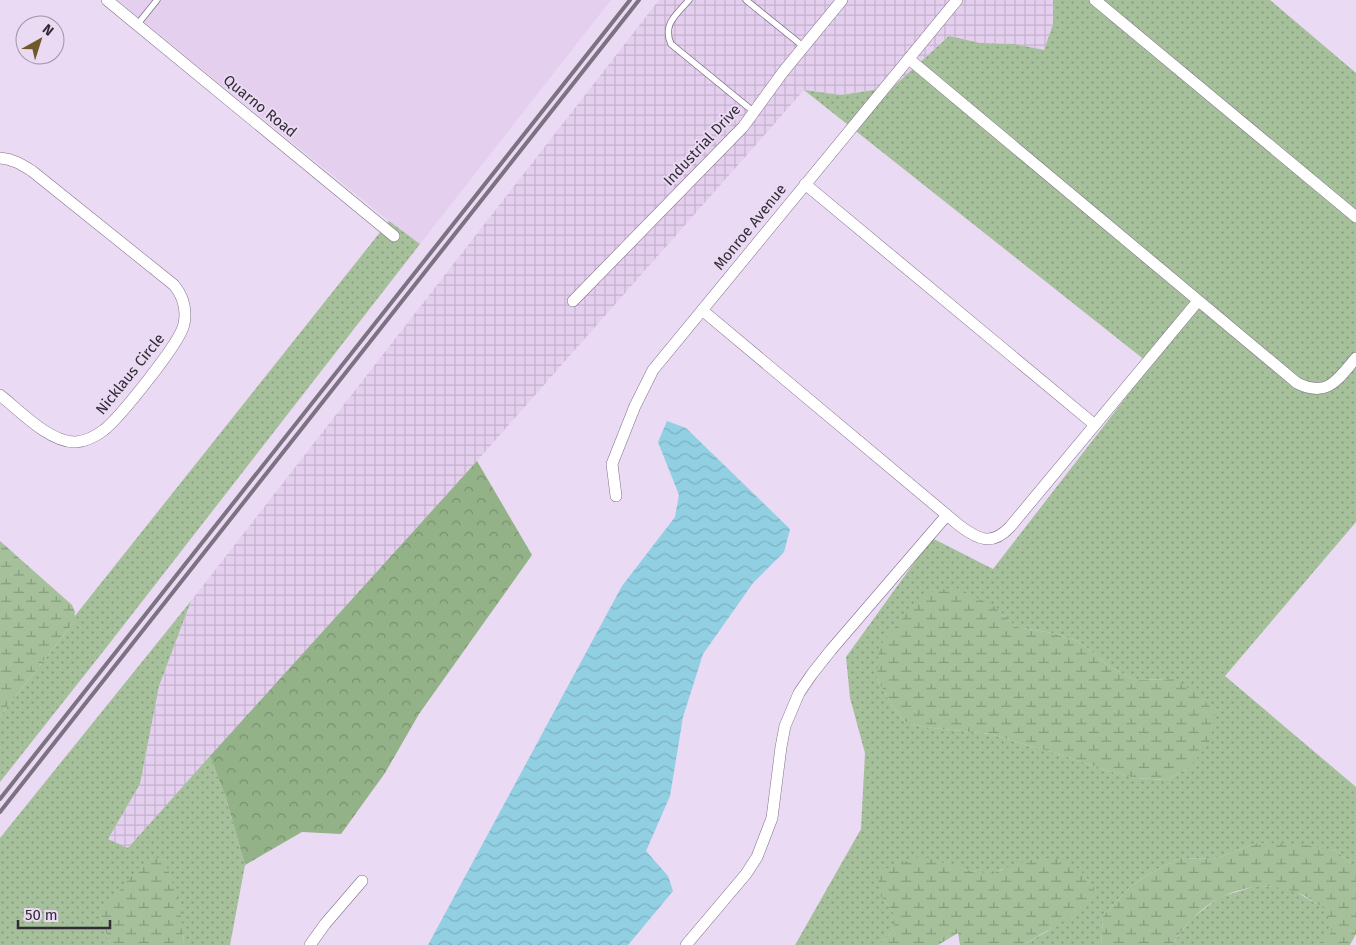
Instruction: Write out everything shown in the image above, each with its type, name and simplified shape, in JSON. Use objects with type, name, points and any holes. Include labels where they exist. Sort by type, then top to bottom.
[{"type":"street","name":"Quarno Road","points":[[107,0],[394,236]]},
{"type":"street","name":"Industrial Drive","points":[[573,301],[743,127],[842,0]]},
{"type":"street","name":"Monroe Avenue","points":[[616,496],[612,464],[635,406],[653,370],[957,0]]},
{"type":"street","points":[[1095,0],[1356,218]]},
{"type":"street","points":[[908,59],[1297,383],[1308,388],[1321,389],[1333,383],[1356,358]]},
{"type":"street","name":"Nicklaus Circle","points":[[0,158],[20,163],[32,171],[174,285],[180,292],[185,312],[182,330],[163,359],[117,417],[102,431],[86,440],[76,442],[56,438],[0,395]]},
{"type":"street","points":[[805,184],[1095,425]]},
{"type":"street","points":[[702,310],[964,529],[977,537],[986,539],[1003,534],[1198,300]]},
{"type":"street","points":[[686,945],[746,874],[757,857],[772,818],[780,747],[785,726],[799,693],[831,650],[947,515]]},
{"type":"street","points":[[310,945],[325,924],[362,881]]},
{"type":"lane","points":[[137,25],[157,0]]},
{"type":"lane","points":[[689,0],[668,25],[667,35],[671,44],[754,112]]},
{"type":"lane","points":[[746,0],[804,47]]},
{"type":"shaded area","points":[[117,0],[611,0],[420,244],[389,221]]},
{"type":"shaded area","points":[[659,0],[1053,0],[1053,24],[1044,50],[1015,44],[980,43],[949,36],[893,87],[841,95],[804,90],[477,461],[128,848],[108,839],[140,784],[159,686],[191,601]]},
{"type":"green space","points":[[1053,0],[1270,0],[1356,73],[1356,522],[1225,676],[1356,787],[1356,867],[1335,850],[1257,843],[1214,859],[1180,858],[1147,875],[1131,886],[1103,916],[1101,945],[1023,945],[1046,932],[1093,897],[1093,887],[1086,877],[1002,869],[993,875],[921,857],[881,897],[894,913],[894,930],[880,945],[795,945],[861,829],[865,753],[850,698],[846,657],[932,538],[993,569],[1151,365],[804,90],[841,95],[893,87],[949,36],[980,43],[1015,44],[1044,50],[1053,24]],"holes":[[[995,607],[1016,627],[1052,633],[1078,641],[1109,666],[1134,680],[1175,679],[1191,766],[1167,780],[1135,778],[990,734],[924,727],[905,722],[892,705],[877,679]]]},
{"type":"green space","points":[[389,221],[420,244],[0,782],[0,716],[74,622],[74,617]]},
{"type":"green space","points":[[477,461],[532,555],[419,714],[385,773],[341,834],[302,832],[245,865],[226,798],[210,756]]},
{"type":"green space","points":[[0,541],[72,605],[75,612],[74,622],[0,716]]},
{"type":"green space","points":[[955,587],[995,607],[1016,627],[1052,633],[1078,641],[1109,666],[1134,680],[1175,679],[1201,697],[1215,712],[1211,739],[1191,766],[1167,780],[1135,778],[990,734],[924,727],[905,722],[892,705],[877,679],[879,647],[907,613],[931,592]]},
{"type":"green space","points":[[191,601],[159,686],[140,784],[108,839],[128,848],[210,756],[226,798],[245,865],[230,945],[184,945],[183,930],[100,914],[110,945],[0,945],[0,838]]},
{"type":"green space","points":[[1257,843],[1299,844],[1335,850],[1356,867],[1356,934],[1350,945],[1317,945],[1332,932],[1326,910],[1306,897],[1297,892],[1279,888],[1252,887],[1226,895],[1202,910],[1184,928],[1173,943],[1168,945],[1101,945],[1103,916],[1131,886],[1147,875],[1180,858],[1214,859]]},
{"type":"green space","points":[[162,856],[178,899],[184,945],[110,945],[100,914],[139,867]]},
{"type":"green space","points":[[921,856],[971,871],[993,874],[1032,860],[1063,860],[1075,866],[1087,878],[1094,888],[1093,897],[1082,910],[1023,945],[960,945],[958,933],[938,945],[880,945],[894,930],[894,913],[881,897],[877,872]]},
{"type":"green space","points":[[1256,886],[1278,887],[1295,891],[1327,910],[1333,932],[1317,945],[1168,945],[1173,943],[1192,918],[1220,897]]},
{"type":"water","points":[[667,421],[686,428],[790,529],[784,552],[753,583],[703,654],[683,717],[670,796],[646,851],[668,876],[673,891],[628,945],[428,945],[622,586],[675,517],[679,495],[658,442]]},
{"type":"railway","points":[[0,799],[630,0]]},
{"type":"railway","points":[[0,812],[639,0]]}]
